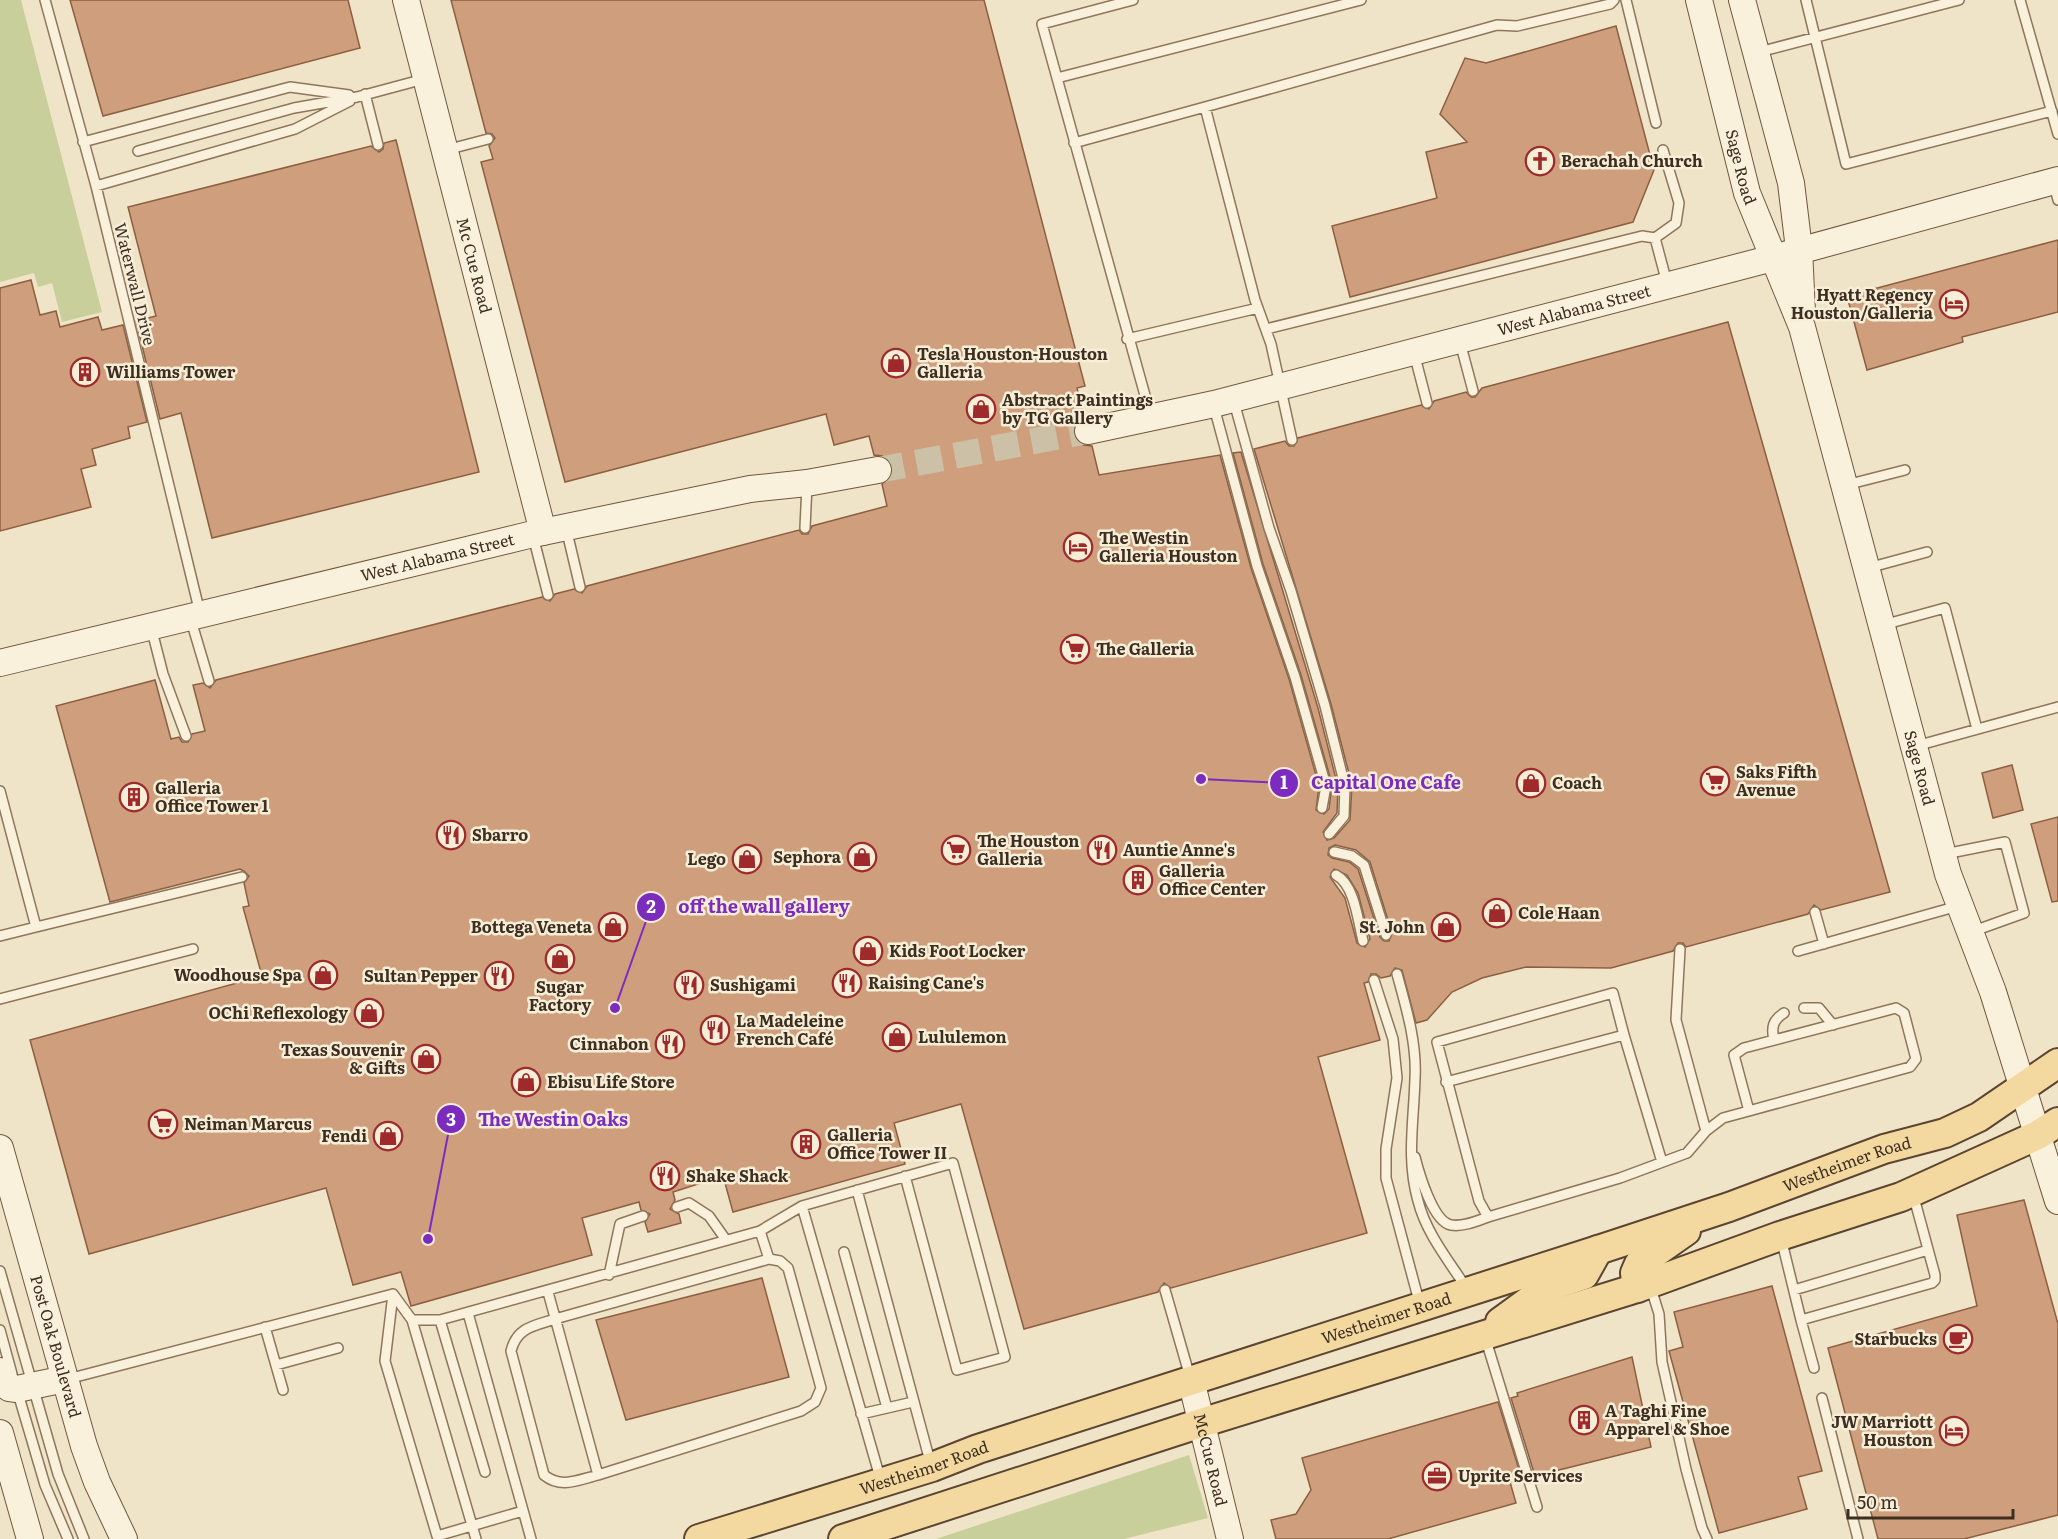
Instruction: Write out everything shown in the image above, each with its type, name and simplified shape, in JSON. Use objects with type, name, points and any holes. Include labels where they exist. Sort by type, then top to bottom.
[{"type":"main road","name":"Westheimer Road","points":[[699,1539],[932,1467],[978,1449],[1598,1250],[1712,1212],[1884,1149],[1945,1133],[1979,1117],[2058,1063]]},
{"type":"main road","points":[[843,1539],[1201,1424],[1644,1286],[1780,1236],[1913,1191],[2048,1128]]},
{"type":"main road","points":[[1644,1286],[1635,1270],[1639,1264],[1712,1212]]},
{"type":"main road","points":[[1483,1335],[1548,1287],[1584,1275],[1598,1250]]},
{"type":"main road","points":[[830,1539],[891,1496],[917,1486],[929,1476],[932,1467]]},
{"type":"street","name":"Mc Cue Road","points":[[406,0],[547,531]]},
{"type":"street","name":"Sage Road","points":[[1699,0],[1747,193],[1802,327],[1942,854],[2023,1088],[2048,1128],[2058,1201]]},
{"type":"street","name":"Sage Road","points":[[1742,0],[1791,183],[1799,249],[1802,327]]},
{"type":"street","name":"West Alabama Street","points":[[1088,431],[1151,420],[1224,402],[1668,286],[1799,249],[2056,187]]},
{"type":"street","name":"West Alabama Street","points":[[0,663],[195,614],[547,531],[750,489],[807,483],[878,470]]},
{"type":"street","name":"Post Oak Boulevard","points":[[0,1148],[65,1379],[97,1482],[124,1539]]},
{"type":"street","points":[[16,1383],[65,1379]]},
{"type":"street","name":"McCue Road","points":[[1191,1380],[1230,1539]]},
{"type":"street","points":[[0,1433],[30,1539]]},
{"type":"lane","name":"Waterwall Drive","points":[[45,0],[96,186],[209,681]]},
{"type":"lane","points":[[1133,0],[1042,24],[1151,420]]},
{"type":"lane","points":[[1057,78],[1361,0]]},
{"type":"lane","points":[[1074,142],[1497,25],[1517,26],[1610,4],[1614,0]]},
{"type":"lane","points":[[1626,0],[1656,123]]},
{"type":"lane","points":[[1806,0],[1846,164],[2052,111]]},
{"type":"lane","points":[[1757,53],[1959,0]]},
{"type":"lane","points":[[2020,0],[2058,134]]},
{"type":"lane","points":[[138,151],[294,108],[361,96],[426,78]]},
{"type":"lane","points":[[83,142],[290,87],[361,96]]},
{"type":"lane","points":[[361,96],[378,145]]},
{"type":"lane","points":[[96,186],[295,129],[361,96]]},
{"type":"lane","points":[[1205,107],[1281,386],[1292,440]]},
{"type":"lane","points":[[445,150],[488,139]]},
{"type":"lane","points":[[1266,329],[1642,236],[1655,238],[1676,223],[1679,203],[1663,150]]},
{"type":"lane","points":[[1655,238],[1668,286]]},
{"type":"lane","points":[[1127,339],[1258,308]]},
{"type":"lane","points":[[1460,339],[1473,391]]},
{"type":"lane","points":[[1414,351],[1427,403]]},
{"type":"lane","points":[[1224,402],[1257,566],[1295,677],[1326,786],[1322,808]]},
{"type":"lane","points":[[1224,402],[1291,591],[1322,694],[1345,786],[1344,816],[1329,834]]},
{"type":"lane","points":[[1844,485],[1905,470]]},
{"type":"lane","points":[[804,528],[807,483]]},
{"type":"lane","points":[[547,531],[580,587]]},
{"type":"lane","points":[[547,531],[548,595]]},
{"type":"lane","points":[[1866,568],[1927,552]]},
{"type":"lane","points":[[1881,626],[1945,608],[1977,729]]},
{"type":"lane","points":[[150,625],[163,674],[186,736]]},
{"type":"lane","points":[[1914,747],[2058,707]]},
{"type":"lane","points":[[0,791],[36,927]]},
{"type":"lane","points":[[1942,854],[2005,842],[2024,913],[1971,933]]},
{"type":"lane","points":[[1334,852],[1352,856],[1364,866],[1386,935]]},
{"type":"lane","points":[[1336,875],[1343,879],[1349,890],[1363,941]]},
{"type":"lane","points":[[0,936],[242,877]]},
{"type":"lane","points":[[1798,951],[1960,906]]},
{"type":"lane","points":[[1815,912],[1824,944]]},
{"type":"lane","points":[[0,999],[193,949]]},
{"type":"lane","points":[[1680,949],[1676,1020],[1706,1131]]},
{"type":"lane","points":[[1396,974],[1412,1033],[1416,1076],[1410,1141],[1412,1176],[1422,1212],[1468,1291]]},
{"type":"lane","points":[[1374,980],[1393,1039],[1397,1078],[1386,1149],[1386,1178],[1420,1306]]},
{"type":"lane","points":[[1488,1217],[1479,1201],[1437,1042],[1613,993],[1662,1162]]},
{"type":"lane","points":[[1804,1008],[1819,1008],[1833,1025]]},
{"type":"lane","points":[[1410,1141],[1421,1180],[1439,1218],[1449,1225],[1463,1224],[1614,1180],[1687,1153],[1706,1131],[1723,1118],[1749,1111],[1910,1067],[1916,1059],[1904,1013],[1896,1008],[1744,1048],[1734,1055],[1749,1111]]},
{"type":"lane","points":[[1774,1040],[1772,1030],[1776,1019],[1784,1013]]},
{"type":"lane","points":[[1446,1082],[1624,1035]]},
{"type":"lane","points":[[412,1320],[440,1320],[609,1275],[760,1231],[802,1206],[905,1176],[953,1163],[1005,1357],[957,1370],[905,1176]]},
{"type":"lane","points":[[856,1190],[932,1467]]},
{"type":"lane","points":[[1801,1320],[1932,1283],[1935,1275],[1913,1191]]},
{"type":"lane","points":[[677,1207],[689,1203],[709,1216],[726,1240]]},
{"type":"lane","points":[[802,1206],[881,1483]]},
{"type":"lane","points":[[609,1275],[620,1224],[643,1216]]},
{"type":"lane","points":[[760,1231],[769,1259]]},
{"type":"lane","points":[[1780,1236],[1814,1368]]},
{"type":"lane","points":[[1794,1290],[1928,1250]]},
{"type":"lane","points":[[844,1252],[887,1408]]},
{"type":"lane","points":[[769,1259],[780,1261],[788,1268],[821,1388],[815,1402],[801,1411],[598,1475],[564,1484],[552,1482],[544,1475],[511,1351],[514,1338],[522,1330],[555,1319],[769,1259]]},
{"type":"lane","points":[[0,1271],[16,1383],[58,1474],[84,1539]]},
{"type":"lane","points":[[1644,1286],[1659,1314],[1662,1362],[1689,1478],[1707,1539]]},
{"type":"lane","points":[[1165,1290],[1191,1380]]},
{"type":"lane","points":[[548,1292],[598,1475]]},
{"type":"lane","points":[[65,1379],[393,1294]]},
{"type":"lane","points":[[393,1294],[385,1361],[437,1536],[523,1511]]},
{"type":"lane","points":[[393,1294],[412,1320],[476,1539]]},
{"type":"lane","points":[[468,1313],[531,1539]]},
{"type":"lane","points":[[440,1320],[485,1472]]},
{"type":"lane","points":[[265,1327],[283,1390]]},
{"type":"lane","points":[[0,1330],[45,1485],[68,1539]]},
{"type":"lane","points":[[1483,1335],[1537,1507]]},
{"type":"lane","points":[[276,1365],[338,1348]]},
{"type":"lane","points":[[1822,1398],[1858,1539]]},
{"type":"lane","points":[[861,1414],[914,1402]]},
{"type":"green space","points":[[0,0],[21,0],[102,312],[62,322],[52,283],[38,287],[34,273],[0,282]]},
{"type":"green space","points":[[1189,1455],[1208,1518],[1124,1539],[936,1539]]},
{"type":"building","points":[[70,0],[348,0],[360,48],[103,116]]},
{"type":"building","name":"The Galleria","points":[[451,0],[984,0],[1085,386],[1077,388],[1084,417],[1074,426],[1074,435],[1083,445],[1092,446],[1099,475],[1220,455],[1251,568],[1289,679],[1319,786],[1316,810],[1324,814],[1329,809],[1332,784],[1301,675],[1263,564],[1233,453],[1241,452],[1318,708],[1338,787],[1337,813],[1323,832],[1327,840],[1334,838],[1350,820],[1352,785],[1331,704],[1254,449],[1285,441],[1289,446],[1294,446],[1298,438],[1421,405],[1429,409],[1434,401],[1466,392],[1471,397],[1475,397],[1482,388],[1728,322],[1890,892],[1821,910],[1814,905],[1808,914],[1686,947],[1683,943],[1678,943],[1673,951],[1611,968],[1526,967],[1482,978],[1452,992],[1427,1020],[1416,1023],[1402,970],[1395,968],[1390,976],[1381,978],[1376,974],[1371,974],[1368,982],[1364,983],[1380,1040],[1318,1057],[1367,1233],[1171,1288],[1164,1283],[1158,1292],[1024,1329],[961,1104],[894,1123],[905,1164],[733,1212],[723,1176],[673,1192],[675,1200],[670,1209],[679,1214],[681,1223],[648,1232],[645,1222],[650,1214],[641,1210],[639,1202],[582,1218],[592,1255],[411,1306],[401,1272],[353,1285],[326,1188],[89,1254],[30,1040],[262,976],[243,907],[249,906],[244,883],[249,876],[240,869],[110,902],[56,706],[155,680],[171,739],[179,737],[182,742],[188,742],[192,734],[205,731],[193,685],[203,683],[210,688],[216,680],[542,597],[550,601],[555,594],[574,589],[582,593],[587,586],[799,530],[802,534],[808,534],[812,526],[887,506],[882,484],[892,474],[890,461],[882,456],[874,455],[869,436],[834,445],[826,414],[565,482],[481,162],[493,159],[489,146],[495,138],[492,134],[486,133]],"holes":[[[1335,845],[1356,850],[1370,862],[1392,933],[1389,941],[1384,941],[1380,937],[1358,869],[1349,862],[1328,855],[1329,848]],[[1334,869],[1347,875],[1358,893],[1370,939],[1365,947],[1357,943],[1345,898],[1330,877]]]},
{"type":"building","name":"Berachah Church","points":[[1616,26],[1654,170],[1633,222],[1350,297],[1332,226],[1437,198],[1426,152],[1467,142],[1440,114],[1465,58],[1486,63]]},
{"type":"building","points":[[396,140],[479,472],[212,538],[181,413],[160,419],[136,321],[156,316],[128,207],[371,146],[379,152],[383,149],[384,143]]},
{"type":"building","name":"Hyatt Regency Houston/Galleria","points":[[2058,240],[2058,312],[1962,337],[1963,342],[1867,370],[1847,296]]},
{"type":"building","name":"Williams Tower","points":[[31,280],[40,315],[56,311],[60,327],[98,317],[102,330],[123,325],[147,422],[128,427],[130,438],[92,449],[96,465],[81,469],[91,507],[0,531],[0,288]]},
{"type":"building","points":[[2012,765],[2023,810],[1993,818],[1982,773]]},
{"type":"building","points":[[2058,817],[2058,901],[2052,902],[2031,824]]},
{"type":"building","name":"JW Marriott Houston","points":[[2024,1200],[2058,1324],[2058,1515],[1964,1539],[1878,1539],[1828,1348],[1977,1306],[1957,1215]]},
{"type":"building","points":[[762,1278],[789,1377],[626,1420],[596,1320]]},
{"type":"building","points":[[1772,1286],[1822,1471],[1798,1477],[1807,1509],[1719,1533],[1669,1351],[1683,1347],[1674,1312]]},
{"type":"building","name":"A Taghi Fine Apparel & Shoe","points":[[1632,1357],[1651,1447],[1535,1476],[1511,1398],[1518,1396],[1517,1393]]},
{"type":"building","points":[[1498,1402],[1522,1479],[1510,1482],[1516,1503],[1388,1539],[1276,1539],[1271,1520],[1296,1514],[1311,1490],[1302,1458]]},
{"type":"tunnel","points":[[878,470],[1088,431]]},
{"type":"place","name":"Berachah Church","points":[[1540,161]]},
{"type":"place","name":"Hyatt Regency Houston/Galleria","points":[[1954,304]]},
{"type":"place","name":"Tesla Houston-Houston Galleria","points":[[896,363]]},
{"type":"place","name":"Williams Tower","points":[[85,372]]},
{"type":"place","name":"Abstract Paintings by TG Gallery","points":[[981,409]]},
{"type":"place","name":"The Westin Galleria Houston","points":[[1078,547]]},
{"type":"place","name":"The Galleria","points":[[1075,649]]},
{"type":"place","name":"Capital One Cafe","points":[[1201,779]]},
{"type":"place","name":"Saks Fifth Avenue","points":[[1715,781]]},
{"type":"place","name":"Coach","points":[[1531,783]]},
{"type":"place","name":"Galleria Office Tower 1","points":[[134,797]]},
{"type":"place","name":"Sbarro","points":[[451,835]]},
{"type":"place","name":"The Houston Galleria","points":[[956,850]]},
{"type":"place","name":"Auntie Anne's","points":[[1102,850]]},
{"type":"place","name":"Sephora","points":[[862,857]]},
{"type":"place","name":"Lego","points":[[747,859]]},
{"type":"place","name":"Galleria Office Center","points":[[1138,880]]},
{"type":"place","name":"Cole Haan","points":[[1497,913]]},
{"type":"place","name":"Bottega Veneta","points":[[613,927]]},
{"type":"place","name":"St. John","points":[[1446,927]]},
{"type":"place","name":"Kids Foot Locker","points":[[868,951]]},
{"type":"place","name":"Sugar Factory","points":[[560,959]]},
{"type":"place","name":"Woodhouse Spa","points":[[323,975]]},
{"type":"place","name":"Sultan Pepper","points":[[499,976]]},
{"type":"place","name":"Raising Cane's","points":[[847,983]]},
{"type":"place","name":"Sushigami","points":[[689,985]]},
{"type":"place","name":"off the wall gallery","points":[[615,1008]]},
{"type":"place","name":"OChi Reflexology","points":[[369,1013]]},
{"type":"place","name":"La Madeleine French Café","points":[[715,1030]]},
{"type":"place","name":"Lululemon","points":[[897,1037]]},
{"type":"place","name":"Cinnabon","points":[[670,1044]]},
{"type":"place","name":"Texas Souvenir & Gifts","points":[[426,1059]]},
{"type":"place","name":"Ebisu Life Store","points":[[526,1082]]},
{"type":"place","name":"Neiman Marcus","points":[[163,1124]]},
{"type":"place","name":"Fendi","points":[[388,1136]]},
{"type":"place","name":"Galleria Office Tower II","points":[[806,1144]]},
{"type":"place","name":"Shake Shack","points":[[665,1176]]},
{"type":"place","name":"The Westin Oaks","points":[[428,1239]]},
{"type":"place","name":"Starbucks","points":[[1958,1339]]},
{"type":"place","name":"A Taghi Fine Apparel & Shoe","points":[[1584,1420]]},
{"type":"place","name":"JW Marriott Houston","points":[[1954,1431]]},
{"type":"place","name":"Uprite Services","points":[[1437,1476]]}]
